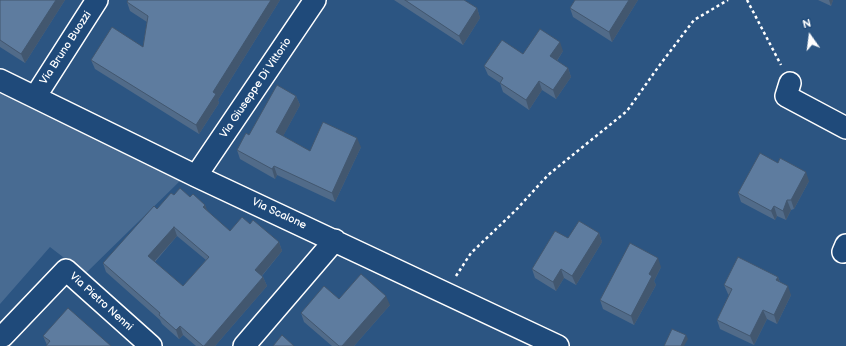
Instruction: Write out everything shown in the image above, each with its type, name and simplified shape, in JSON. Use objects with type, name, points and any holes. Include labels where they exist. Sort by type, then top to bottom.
[{"type":"street","name":"Via Bruno Buozzi","points":[[35,97],[97,0]]},
{"type":"street","name":"Via Giuseppe Di Vittorio","points":[[196,176],[315,0]]},
{"type":"street","name":"Via Scalone","points":[[0,80],[196,176],[446,292],[558,346]]},
{"type":"street","points":[[788,89],[846,128]]},
{"type":"street","points":[[244,346],[335,240]]},
{"type":"street","name":"Via Pietro Nenni","points":[[3,336],[66,270],[151,346]]},
{"type":"path","points":[[446,292],[471,253],[516,210],[548,174],[627,111],[694,20],[728,0]]},
{"type":"path","points":[[747,0],[788,89]]},
{"type":"shaded area","points":[[0,93],[182,179],[85,274],[50,247],[0,304]]},
{"type":"building","points":[[0,0],[56,0],[21,54],[0,40]]},
{"type":"building","points":[[128,0],[271,0],[213,92],[216,94],[196,125],[91,60],[112,27],[143,47],[148,16],[127,2]]},
{"type":"building","points":[[405,0],[464,0],[477,8],[459,36]]},
{"type":"building","points":[[575,0],[629,0],[609,32],[570,8]]},
{"type":"building","points":[[540,29],[560,42],[550,56],[568,68],[553,90],[539,81],[526,100],[500,83],[503,78],[484,66],[502,40],[523,54]]},
{"type":"building","points":[[277,85],[296,96],[276,132],[310,151],[323,122],[357,138],[332,193],[274,166],[272,169],[237,150],[246,133],[249,135]]},
{"type":"building","points":[[760,153],[778,163],[780,158],[806,172],[791,200],[787,200],[783,211],[774,206],[771,211],[738,193]]},
{"type":"building","points":[[180,188],[190,197],[193,194],[205,205],[203,207],[230,231],[242,217],[250,224],[253,220],[279,242],[255,270],[263,277],[204,346],[180,326],[176,330],[159,315],[160,313],[103,263],[154,206],[157,209],[171,193],[174,195]],"holes":[[[174,227],[209,257],[183,286],[148,256]]]},
{"type":"building","points":[[579,221],[599,233],[572,276],[561,269],[553,282],[532,269],[555,231],[568,238]]},
{"type":"building","points":[[630,243],[658,258],[649,274],[652,276],[631,316],[600,300]]},
{"type":"building","points":[[738,257],[778,277],[776,280],[788,286],[774,315],[763,310],[750,336],[717,320],[732,289],[724,285]]},
{"type":"building","points":[[361,274],[386,296],[342,346],[339,346],[301,313],[324,286],[339,299]]},
{"type":"building","points":[[68,308],[111,346],[46,346],[50,341],[43,336]]},
{"type":"building","points":[[672,329],[686,335],[681,346],[664,346]]},
{"type":"building","points":[[282,335],[294,346],[273,346]]}]
